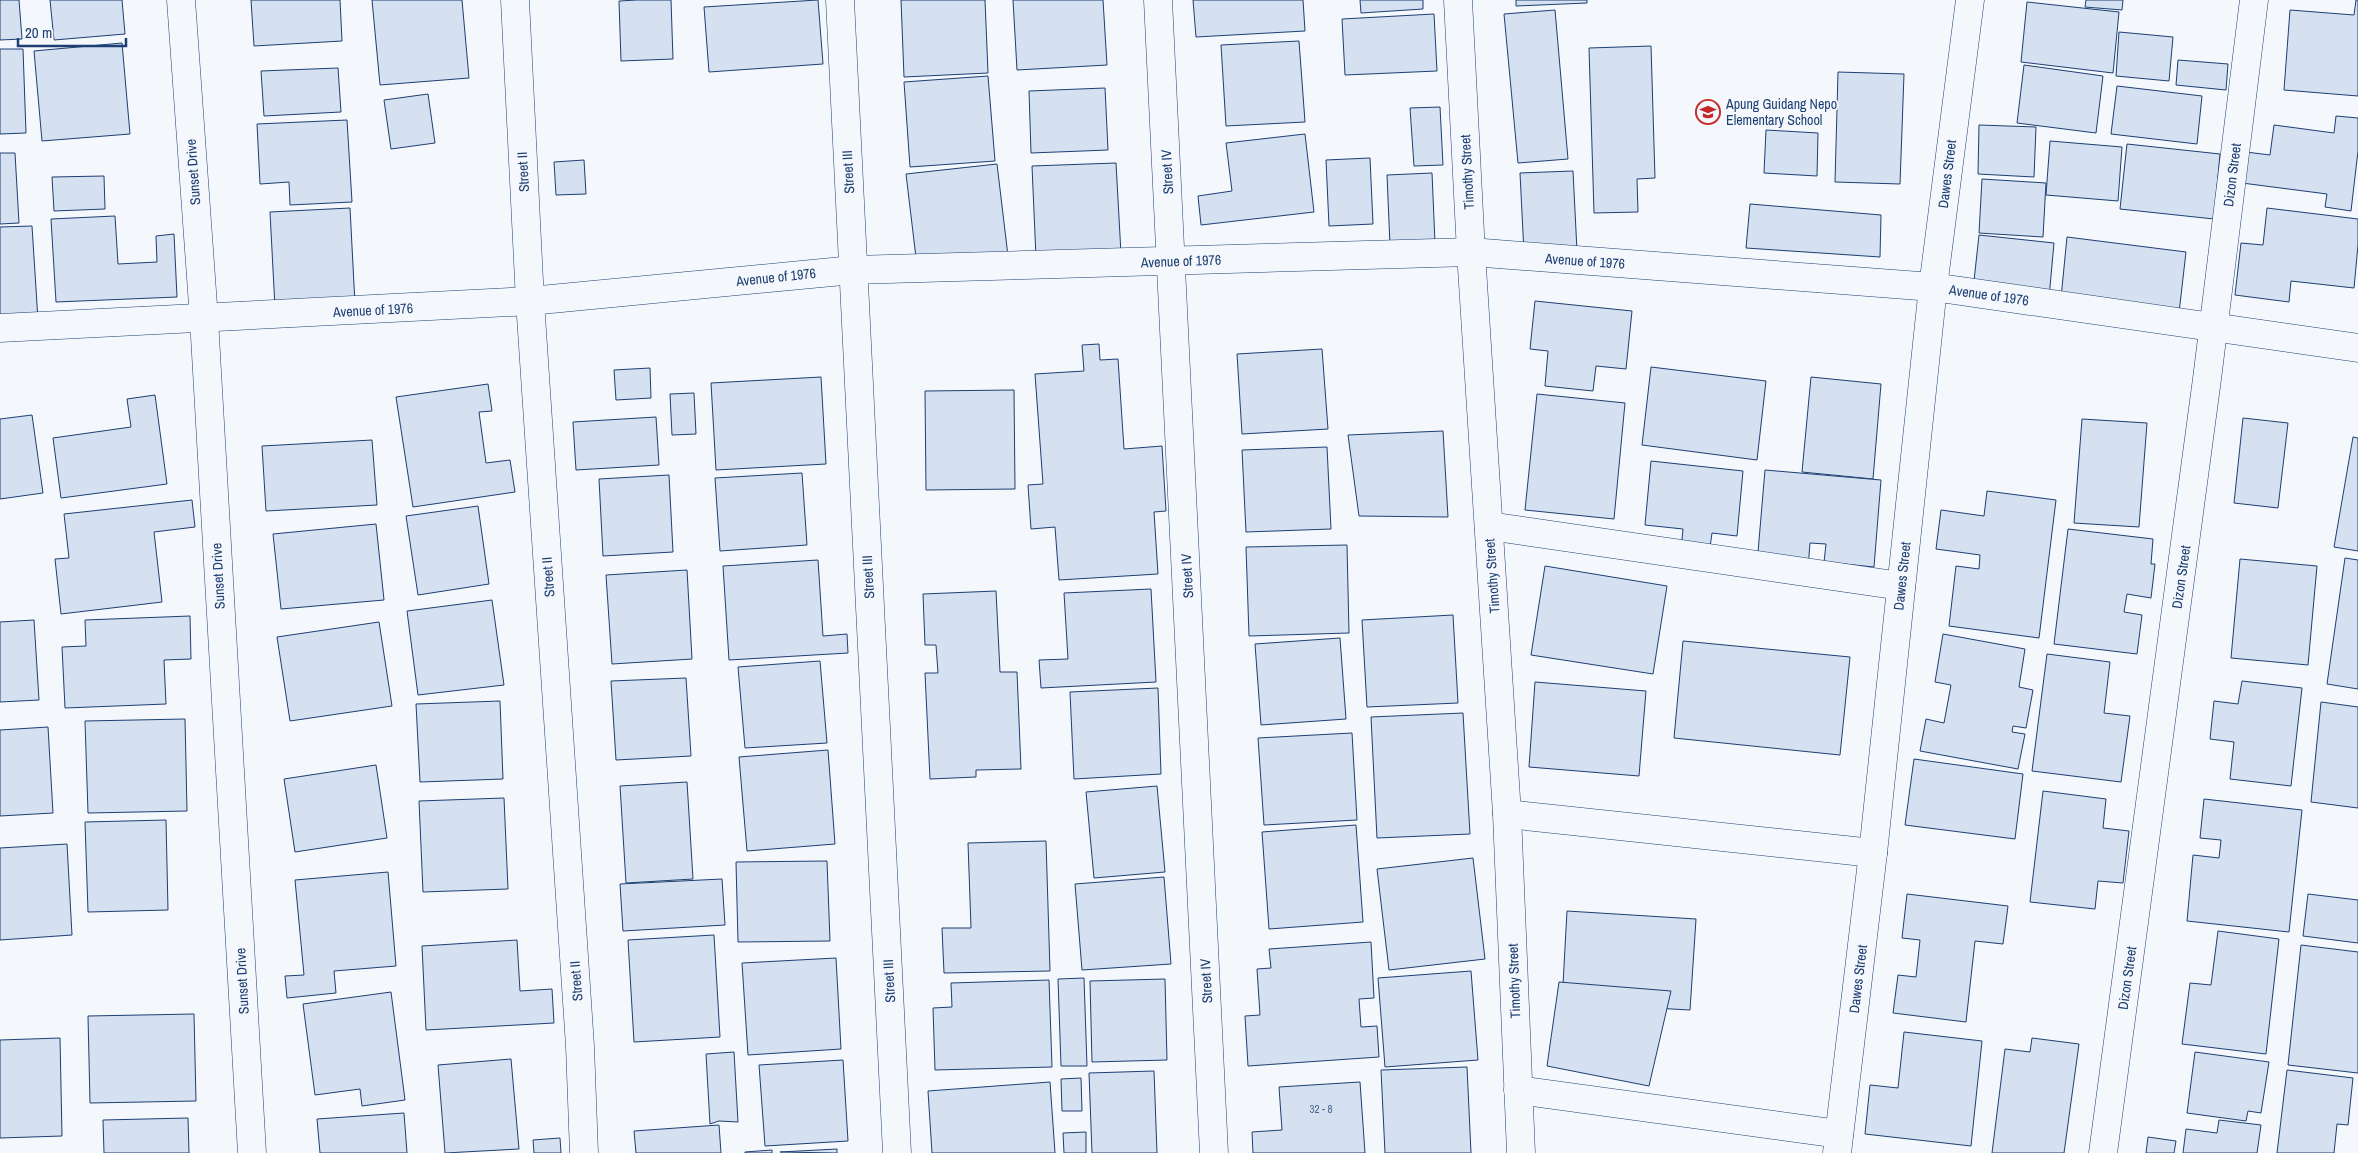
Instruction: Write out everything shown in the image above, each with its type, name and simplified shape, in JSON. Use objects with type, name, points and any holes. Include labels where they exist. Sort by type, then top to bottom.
[{"type":"street","name":"Sunset Drive","points":[[181,0],[204,319],[252,1153]]},
{"type":"street","name":"Street II","points":[[515,0],[530,301],[580,1046],[584,1153]]},
{"type":"street","name":"Street III","points":[[840,0],[898,1153]]},
{"type":"street","name":"Street IV","points":[[1158,0],[1214,1153]]},
{"type":"street","name":"Timothy Street","points":[[1458,0],[1471,252],[1507,814],[1520,1153]]},
{"type":"street","name":"Dawes Street","points":[[1838,1144],[1873,853],[1933,287],[1970,0]]},
{"type":"street","name":"Dizon Street","points":[[2103,1153],[2214,327],[2254,0]]},
{"type":"street","name":"Avenue of 1976","points":[[0,328],[530,301],[853,270],[1471,252],[1933,287],[2358,348]]},
{"type":"street","points":[[1489,526],[1901,586]]},
{"type":"street","points":[[1507,814],[1873,853]]},
{"type":"street","points":[[1518,1090],[1838,1144]]},
{"type":"building","points":[[0,0],[19,0],[22,39],[0,40]]},
{"type":"building","points":[[50,0],[122,0],[125,34],[54,40]]},
{"type":"building","points":[[251,0],[340,0],[342,41],[254,46]]},
{"type":"building","points":[[372,0],[462,0],[469,78],[380,85]]},
{"type":"building","points":[[671,0],[673,59],[621,61],[619,1]]},
{"type":"building","points":[[818,0],[823,64],[709,72],[704,7]]},
{"type":"building","points":[[901,0],[985,0],[988,73],[904,77]]},
{"type":"building","points":[[1013,0],[1103,0],[1107,65],[1017,70]]},
{"type":"building","points":[[1193,0],[1303,0],[1305,31],[1196,37]]},
{"type":"building","points":[[1360,0],[1423,0],[1423,9],[1361,13]]},
{"type":"building","points":[[1516,0],[1587,0],[1587,3],[1516,6]]},
{"type":"building","points":[[2086,0],[2123,0],[2122,10],[2085,7]]},
{"type":"building","points":[[2356,0],[2358,0],[2358,96],[2284,90],[2290,10],[2354,15]]},
{"type":"building","points":[[2027,2],[2119,12],[2113,73],[2021,62]]},
{"type":"building","points":[[1555,10],[1568,159],[1518,163],[1504,14]]},
{"type":"building","points":[[1434,14],[1437,71],[1345,75],[1342,19]]},
{"type":"building","points":[[2119,32],[2173,37],[2169,81],[2116,76]]},
{"type":"building","points":[[1299,41],[1305,122],[1226,126],[1221,45]]},
{"type":"building","points":[[122,43],[130,134],[42,141],[34,51]]},
{"type":"building","points":[[1651,46],[1655,178],[1637,179],[1638,212],[1594,213],[1589,48]]},
{"type":"building","points":[[0,49],[23,49],[26,133],[0,134]]},
{"type":"building","points":[[2178,60],[2228,64],[2226,90],[2176,85]]},
{"type":"building","points":[[2024,65],[2103,76],[2096,133],[2017,123]]},
{"type":"building","points":[[338,68],[341,112],[264,116],[261,71]]},
{"type":"building","points":[[1838,72],[1904,74],[1900,184],[1835,182]]},
{"type":"building","points":[[988,76],[995,161],[910,167],[904,82]]},
{"type":"building","points":[[2117,86],[2202,96],[2197,144],[2111,134]]},
{"type":"building","points":[[1105,88],[1108,150],[1031,153],[1029,91]]},
{"type":"building","points":[[428,94],[435,143],[391,149],[384,100]]},
{"type":"building","points":[[1440,107],[1443,165],[1414,166],[1410,108]]},
{"type":"building","points":[[2336,116],[2358,118],[2358,151],[2351,211],[2325,207],[2327,194],[2242,183],[2246,152],[2270,155],[2274,125],[2334,133]]},
{"type":"building","points":[[347,120],[352,202],[290,205],[289,182],[260,184],[257,124]]},
{"type":"building","points":[[1979,125],[2036,127],[2034,177],[1978,174]]},
{"type":"building","points":[[1766,130],[1818,133],[1817,176],[1764,173]]},
{"type":"building","points":[[1305,134],[1314,212],[1201,225],[1198,196],[1232,191],[1226,143]]},
{"type":"building","points":[[2050,141],[2122,147],[2118,201],[2046,195]]},
{"type":"building","points":[[2127,144],[2220,154],[2214,219],[2120,209]]},
{"type":"building","points":[[0,153],[15,153],[19,223],[0,224]]},
{"type":"building","points":[[1370,158],[1373,224],[1329,226],[1326,160]]},
{"type":"building","points":[[584,160],[586,194],[556,195],[554,162]]},
{"type":"building","points":[[1116,163],[1121,254],[1036,258],[1032,166]]},
{"type":"building","points":[[997,164],[1008,256],[917,266],[906,174]]},
{"type":"building","points":[[1573,171],[1577,251],[1524,253],[1520,173]]},
{"type":"building","points":[[1432,173],[1435,243],[1390,246],[1387,175]]},
{"type":"building","points":[[104,176],[105,209],[54,211],[52,177]]},
{"type":"building","points":[[1982,179],[2046,183],[2043,237],[1979,233]]},
{"type":"building","points":[[1750,204],[1881,215],[1880,257],[1746,248]]},
{"type":"building","points":[[350,208],[355,304],[275,308],[270,212]]},
{"type":"building","points":[[2267,208],[2358,219],[2358,245],[2354,288],[2291,281],[2289,302],[2235,295],[2241,243],[2263,245]]},
{"type":"building","points":[[115,216],[118,264],[157,262],[156,236],[174,234],[177,297],[56,302],[51,219]]},
{"type":"building","points":[[32,226],[38,320],[0,322],[0,227]]},
{"type":"building","points":[[1979,235],[2054,243],[2049,298],[1973,290]]},
{"type":"building","points":[[2067,237],[2186,252],[2179,313],[2061,298]]},
{"type":"building","points":[[1535,301],[1632,311],[1626,369],[1596,366],[1593,391],[1545,386],[1548,351],[1530,349]]},
{"type":"building","points":[[1099,344],[1100,360],[1118,359],[1124,449],[1162,446],[1166,511],[1154,512],[1158,574],[1059,580],[1055,527],[1031,529],[1028,485],[1043,484],[1035,374],[1084,371],[1082,345]]},
{"type":"building","points":[[1322,349],[1328,429],[1242,434],[1237,354]]},
{"type":"building","points":[[1651,367],[1766,381],[1757,460],[1642,445]]},
{"type":"building","points":[[650,368],[651,398],[616,400],[614,370]]},
{"type":"building","points":[[821,377],[826,464],[716,470],[711,383]]},
{"type":"building","points":[[1811,377],[1881,384],[1873,479],[1802,472]]},
{"type":"building","points":[[488,384],[492,411],[479,412],[486,463],[510,460],[515,492],[413,507],[396,397]]},
{"type":"building","points":[[1014,390],[1015,489],[926,490],[925,391]]},
{"type":"building","points":[[694,393],[696,434],[672,435],[670,394]]},
{"type":"building","points":[[1537,394],[1625,403],[1614,519],[1525,510]]},
{"type":"building","points":[[155,395],[167,484],[61,498],[53,438],[131,427],[127,399]]},
{"type":"building","points":[[32,415],[43,493],[0,499],[0,419]]},
{"type":"building","points":[[656,417],[659,465],[576,470],[573,422]]},
{"type":"building","points":[[2243,418],[2288,423],[2278,508],[2234,503]]},
{"type":"building","points":[[2082,419],[2147,423],[2139,527],[2074,523]]},
{"type":"building","points":[[1443,431],[1448,517],[1359,516],[1348,435]]},
{"type":"building","points":[[2353,437],[2358,438],[2358,551],[2334,547]]},
{"type":"building","points":[[372,440],[377,505],[266,511],[262,446]]},
{"type":"building","points":[[1327,447],[1331,529],[1246,532],[1242,450]]},
{"type":"building","points":[[1651,461],[1743,471],[1737,536],[1712,533],[1709,554],[1681,550],[1683,529],[1645,525]]},
{"type":"building","points":[[1765,470],[1881,480],[1874,567],[1824,562],[1826,544],[1810,543],[1808,568],[1757,564]]},
{"type":"building","points":[[802,473],[807,545],[720,551],[715,478]]},
{"type":"building","points":[[669,475],[673,552],[603,556],[599,479]]},
{"type":"building","points":[[1987,491],[2056,500],[2039,638],[1949,626],[1956,566],[1979,569],[1980,555],[1936,549],[1941,510],[1984,516]]},
{"type":"building","points":[[192,500],[195,527],[154,532],[162,602],[61,614],[55,559],[69,558],[64,514]]},
{"type":"building","points":[[478,506],[489,584],[418,595],[406,516]]},
{"type":"building","points":[[376,524],[384,600],[281,609],[273,534]]},
{"type":"building","points":[[2068,529],[2153,539],[2151,564],[2155,564],[2151,598],[2127,594],[2124,612],[2142,615],[2137,654],[2054,644]]},
{"type":"building","points":[[1347,545],[1349,633],[1249,636],[1246,547]]},
{"type":"building","points":[[2345,558],[2358,560],[2358,689],[2327,684]]},
{"type":"building","points":[[2240,559],[2317,566],[2308,665],[2231,658]]},
{"type":"building","points":[[818,560],[823,636],[847,634],[848,653],[729,660],[723,566]]},
{"type":"building","points":[[1545,566],[1667,586],[1653,674],[1531,655]]},
{"type":"building","points":[[687,570],[692,659],[612,664],[606,575]]},
{"type":"building","points":[[1151,589],[1156,682],[1041,688],[1039,660],[1068,659],[1064,593]]},
{"type":"building","points":[[996,591],[1000,672],[1017,672],[1021,769],[976,770],[976,777],[930,779],[925,673],[938,673],[936,645],[925,645],[923,594]]},
{"type":"building","points":[[492,600],[504,685],[418,695],[407,611]]},
{"type":"building","points":[[1453,615],[1458,703],[1367,707],[1362,620]]},
{"type":"building","points":[[190,616],[191,659],[164,660],[166,704],[65,708],[62,647],[86,646],[85,620]]},
{"type":"building","points":[[34,620],[39,700],[0,702],[0,622]]},
{"type":"building","points":[[379,622],[392,706],[290,721],[277,637]]},
{"type":"building","points":[[1943,634],[2025,649],[2019,687],[2033,690],[2026,728],[2013,726],[2012,732],[2025,734],[2018,769],[1920,751],[1926,719],[1944,723],[1951,685],[1935,682]]},
{"type":"building","points":[[1340,638],[1346,719],[1261,725],[1255,644]]},
{"type":"building","points":[[1683,641],[1850,657],[1840,755],[1674,738]]},
{"type":"building","points":[[2047,654],[2110,662],[2104,713],[2130,716],[2121,782],[2032,771]]},
{"type":"building","points":[[820,661],[827,743],[745,748],[738,667]]},
{"type":"building","points":[[686,678],[691,756],[616,760],[611,681]]},
{"type":"building","points":[[2242,681],[2302,688],[2291,786],[2230,779],[2234,742],[2210,739],[2214,701],[2238,704]]},
{"type":"building","points":[[1535,682],[1646,691],[1639,776],[1529,767]]},
{"type":"building","points":[[1158,688],[1161,774],[1074,779],[1070,692]]},
{"type":"building","points":[[500,701],[503,779],[420,782],[416,704]]},
{"type":"building","points":[[2321,702],[2358,707],[2358,808],[2311,802]]},
{"type":"building","points":[[1463,713],[1470,834],[1377,838],[1371,717]]},
{"type":"building","points":[[185,719],[187,811],[88,813],[85,721]]},
{"type":"building","points":[[48,727],[53,813],[0,816],[0,730]]},
{"type":"building","points":[[1352,733],[1357,820],[1264,825],[1258,738]]},
{"type":"building","points":[[828,750],[835,844],[747,851],[739,757]]},
{"type":"building","points":[[1914,759],[2023,774],[2015,839],[1905,825]]},
{"type":"building","points":[[376,765],[387,838],[295,852],[284,779]]},
{"type":"building","points":[[687,782],[693,879],[626,883],[620,786]]},
{"type":"building","points":[[1157,786],[1165,872],[1094,878],[1086,792]]},
{"type":"building","points":[[2043,791],[2106,799],[2103,828],[2129,831],[2123,883],[2098,881],[2095,909],[2030,902]]},
{"type":"building","points":[[504,798],[508,889],[423,892],[419,801]]},
{"type":"building","points":[[2204,799],[2302,810],[2289,932],[2187,921],[2193,855],[2219,858],[2221,840],[2200,838]]},
{"type":"building","points":[[166,820],[168,910],[88,912],[85,822]]},
{"type":"building","points":[[1356,825],[1363,922],[1269,929],[1262,832]]},
{"type":"building","points":[[1046,841],[1050,971],[944,973],[942,928],[971,928],[968,843]]},
{"type":"building","points":[[67,844],[72,935],[0,940],[0,848]]},
{"type":"building","points":[[1473,858],[1485,959],[1389,970],[1377,869]]},
{"type":"building","points":[[827,861],[830,941],[738,942],[736,862]]},
{"type":"building","points":[[388,872],[396,966],[334,971],[336,993],[287,998],[285,976],[304,975],[295,880]]},
{"type":"building","points":[[1164,877],[1171,964],[1082,970],[1075,884]]},
{"type":"building","points":[[722,879],[725,925],[623,931],[620,884]]},
{"type":"building","points":[[1907,894],[2008,906],[2003,944],[1975,941],[1966,1022],[1893,1013],[1898,975],[1916,977],[1920,940],[1902,938]]},
{"type":"building","points":[[2308,894],[2358,900],[2358,943],[2303,936]]},
{"type":"building","points":[[1567,911],[1696,919],[1690,1010],[1562,1003]]},
{"type":"building","points":[[2218,931],[2279,939],[2266,1054],[2182,1044],[2190,983],[2211,985]]},
{"type":"building","points":[[714,935],[720,1037],[634,1042],[628,940]]},
{"type":"building","points":[[517,940],[520,991],[552,989],[554,1023],[426,1030],[422,946]]},
{"type":"building","points":[[1371,942],[1374,998],[1359,999],[1361,1027],[1377,1026],[1379,1057],[1248,1066],[1245,1016],[1260,1015],[1257,969],[1271,968],[1269,949]]},
{"type":"building","points":[[2301,945],[2358,952],[2358,1073],[2288,1065]]},
{"type":"building","points":[[836,958],[841,1049],[748,1055],[742,963]]},
{"type":"building","points":[[1471,971],[1478,1060],[1385,1067],[1378,978]]},
{"type":"building","points":[[1084,978],[1087,1066],[1061,1066],[1058,979]]},
{"type":"building","points":[[1165,979],[1167,1060],[1092,1062],[1090,981]]},
{"type":"building","points":[[1049,980],[1052,1067],[935,1070],[933,1008],[952,1007],[951,983]]},
{"type":"building","points":[[1559,982],[1671,991],[1649,1086],[1547,1066]]},
{"type":"building","points":[[391,992],[405,1100],[362,1106],[360,1089],[315,1095],[303,1004]]},
{"type":"building","points":[[194,1014],[196,1101],[90,1103],[88,1016]]},
{"type":"building","points":[[1904,1032],[1982,1041],[1971,1146],[1865,1134],[1870,1085],[1898,1088]]},
{"type":"building","points":[[60,1038],[62,1136],[0,1138],[0,1040]]},
{"type":"building","points":[[2032,1038],[2079,1044],[2064,1153],[1992,1153],[2005,1049],[2030,1052]]},
{"type":"building","points":[[734,1052],[738,1122],[719,1121],[710,1124],[706,1054]]},
{"type":"building","points":[[2195,1052],[2269,1062],[2261,1113],[2248,1111],[2246,1121],[2187,1113]]},
{"type":"building","points":[[511,1059],[519,1149],[445,1153],[438,1065]]},
{"type":"building","points":[[843,1060],[848,1141],[765,1146],[759,1065]]},
{"type":"building","points":[[1467,1067],[1471,1153],[1385,1153],[1381,1070]]},
{"type":"building","points":[[2287,1070],[2353,1078],[2348,1125],[2337,1124],[2334,1153],[2277,1153]]},
{"type":"building","points":[[1154,1071],[1157,1153],[1092,1153],[1089,1073]]},
{"type":"building","points":[[1081,1078],[1082,1111],[1062,1111],[1061,1079]]},
{"type":"building","points":[[1050,1082],[1055,1153],[932,1153],[928,1091]]},
{"type":"building","points":[[1360,1082],[1365,1153],[1253,1153],[1252,1132],[1282,1130],[1279,1087]]},
{"type":"building","points":[[404,1113],[407,1153],[320,1153],[317,1119]]},
{"type":"building","points":[[188,1118],[189,1153],[104,1153],[103,1120]]},
{"type":"building","points":[[2219,1120],[2261,1125],[2257,1153],[2183,1153],[2186,1129],[2217,1133]]},
{"type":"building","points":[[719,1125],[721,1153],[636,1153],[634,1131]]},
{"type":"building","points":[[1086,1132],[1086,1153],[1064,1153],[1063,1133]]},
{"type":"building","points":[[2148,1137],[2176,1141],[2174,1153],[2146,1153]]},
{"type":"building","points":[[560,1138],[561,1153],[534,1153],[533,1140]]},
{"type":"building","points":[[837,1149],[837,1153],[780,1152]]},
{"type":"building","points":[[772,1150],[772,1153],[745,1153],[745,1152]]},
{"type":"place","name":"Apung Guidang Nepo Elementary School","points":[[1708,112]]}]
